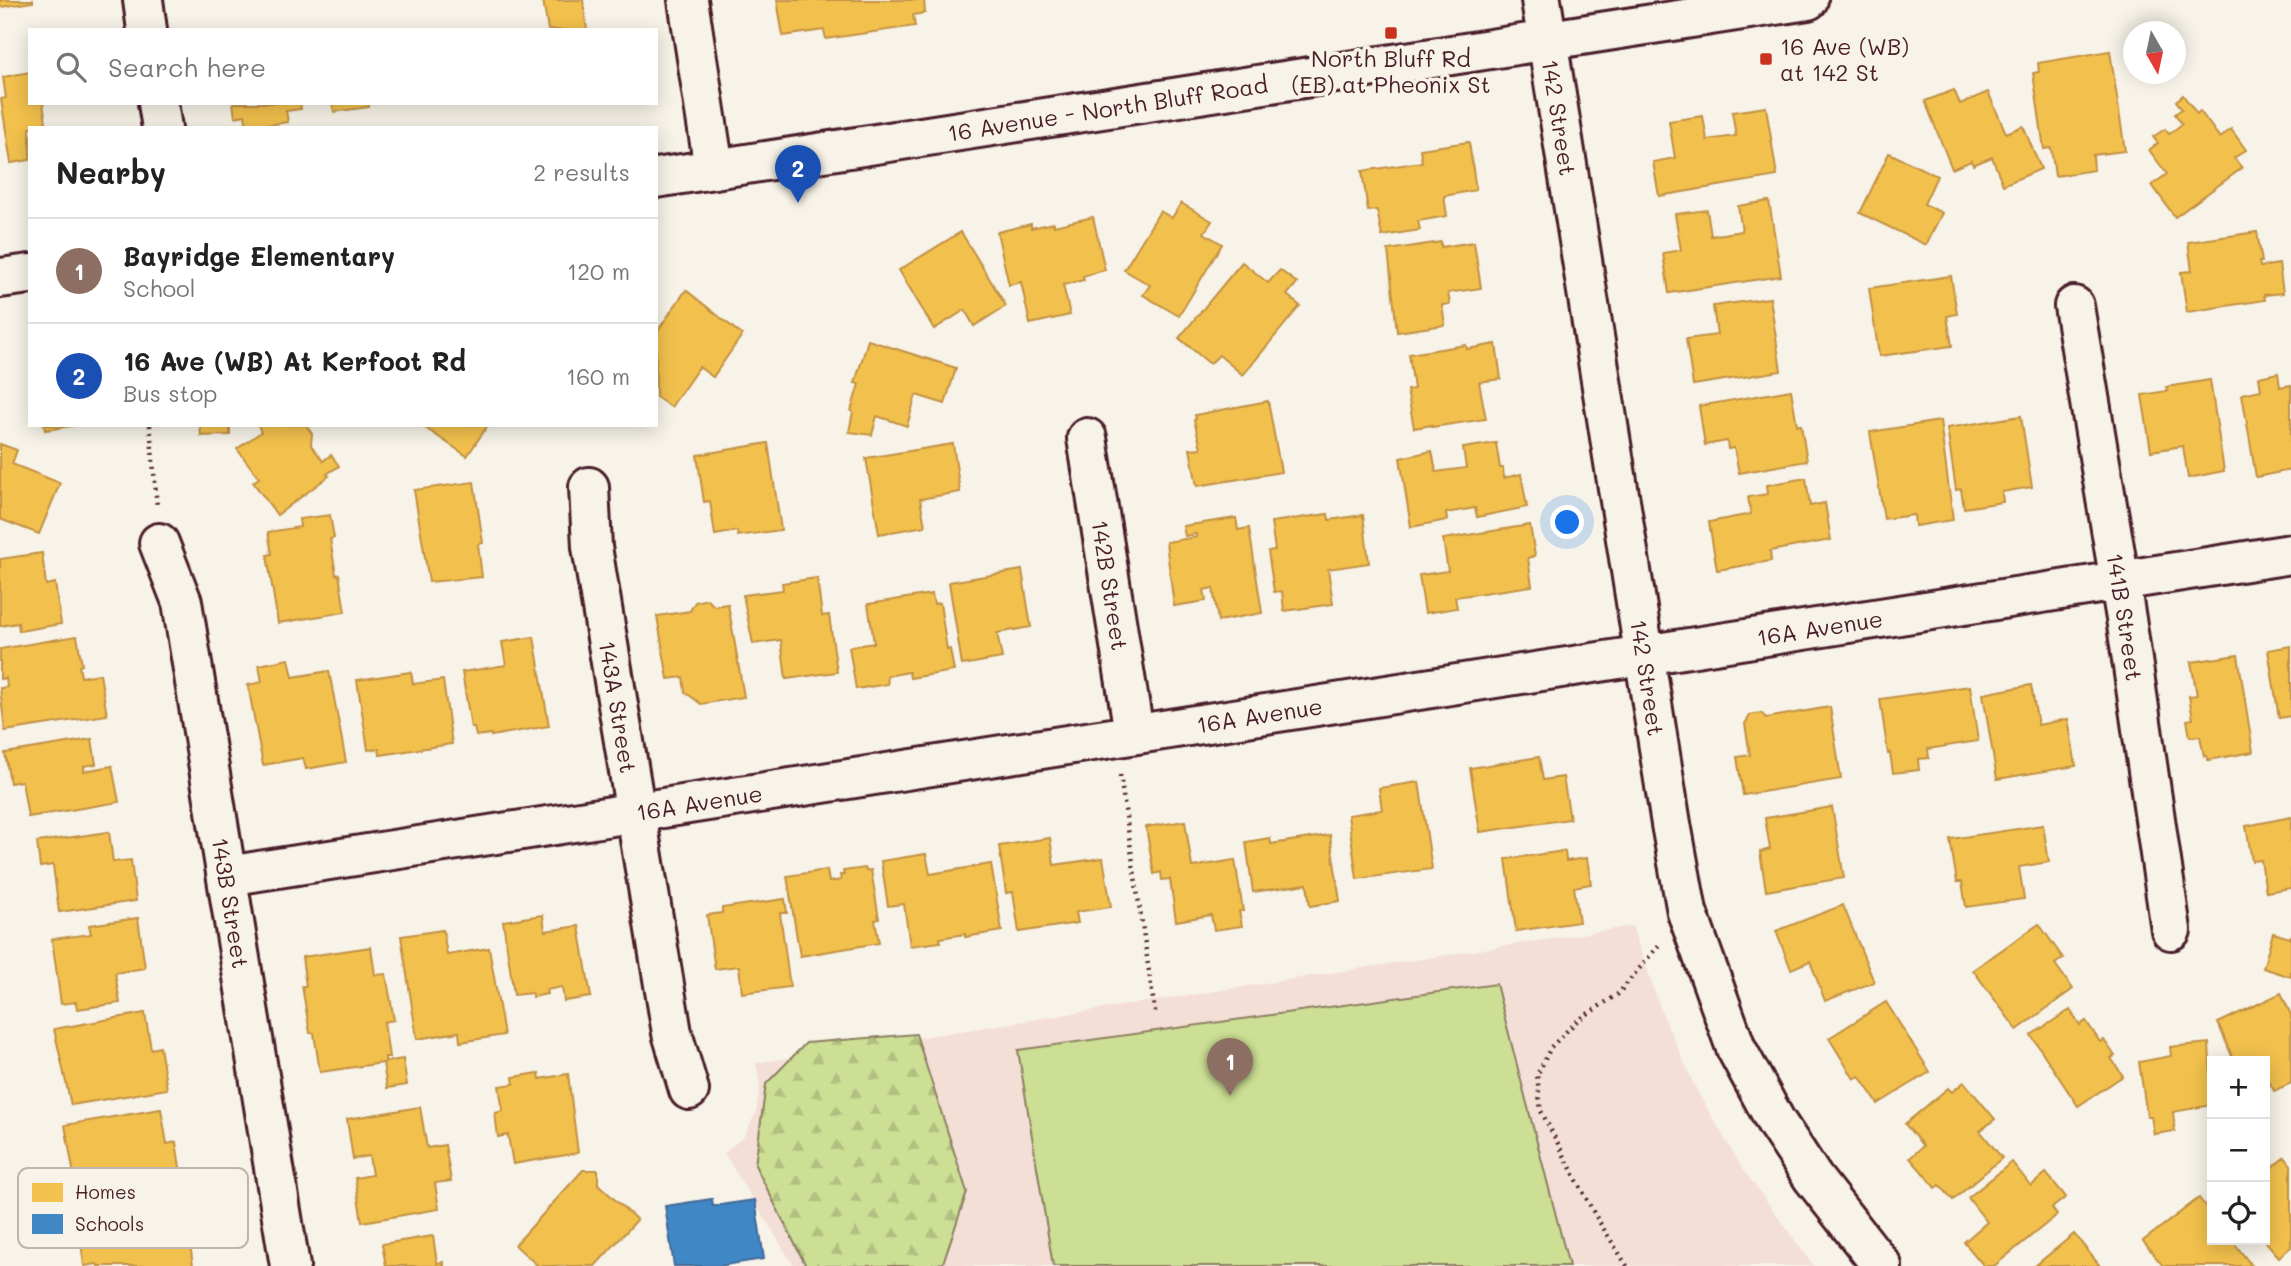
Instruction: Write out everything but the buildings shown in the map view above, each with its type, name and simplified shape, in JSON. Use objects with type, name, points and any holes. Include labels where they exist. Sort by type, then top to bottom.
[{"type":"street","points":[[143,0],[147,28]]},
{"type":"street","points":[[688,0],[714,169]]},
{"type":"street","name":"142 Street","points":[[1541,0],[1687,912],[1736,1048],[1776,1122],[1806,1167],[1882,1266]]},
{"type":"street","name":"16 Avenue - North Bluff Road","points":[[658,178],[1808,0]]},
{"type":"street","points":[[158,105],[162,126]]},
{"type":"street","points":[[0,278],[28,274]]},
{"type":"street","name":"141B Street","points":[[2074,306],[2171,930]]},
{"type":"street","name":"142B Street","points":[[1087,438],[1124,735]]},
{"type":"street","name":"143A Street","points":[[589,487],[592,547],[672,1033],[689,1090]]},
{"type":"street","name":"143B Street","points":[[159,543],[182,602],[290,1266]]},
{"type":"street","name":"16A Avenue","points":[[227,876],[2291,554]]},
{"type":"path","points":[[149,427],[159,543]]},
{"type":"path","points":[[1124,735],[1155,1012]]},
{"type":"path","points":[[1627,1266],[1595,1215],[1541,1111],[1536,1075],[1551,1047],[1577,1021],[1618,994],[1665,939]]},
{"type":"shaded area","points":[[1632,926],[1661,1010],[1697,1091],[1742,1168],[1814,1266],[794,1266],[724,1153],[744,1136],[756,1113],[760,1086],[756,1063]]},
{"type":"green space","points":[[1496,984],[1569,1266],[1053,1266],[1018,1050]]},
{"type":"green space","points":[[916,1034],[967,1192],[943,1263],[929,1266],[806,1266],[755,1165],[766,1084],[806,1043]]},
{"type":"place","name":"North Bluff Rd (EB) at Pheonix St","points":[[1391,33]]},
{"type":"place","name":"16 Ave (WB) at 142 St","points":[[1766,59]]},
{"type":"place","name":"16 Ave (WB) At Kerfoot Rd","points":[[798,203]]},
{"type":"place","name":"Bayridge Elementary","points":[[1230,1096]]}]
